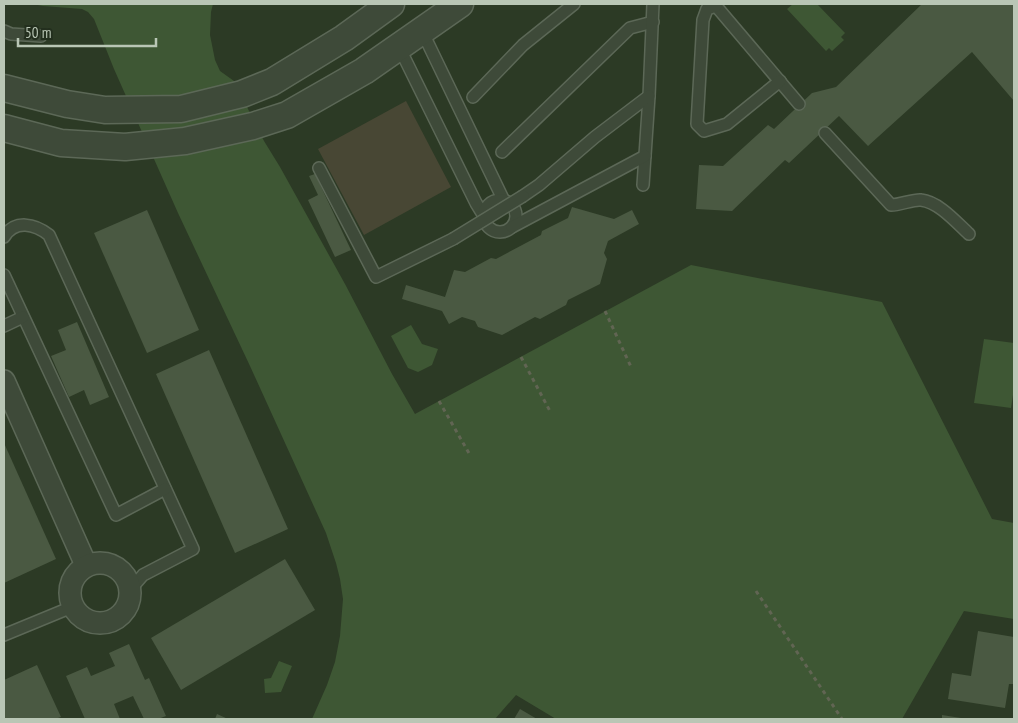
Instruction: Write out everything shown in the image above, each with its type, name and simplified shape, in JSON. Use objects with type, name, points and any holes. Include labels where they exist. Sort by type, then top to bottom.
[{"type":"street","points":[[4,88],[67,104],[104,110],[181,109],[242,94],[272,82],[344,38],[391,4]]},
{"type":"street","points":[[4,128],[61,143],[125,147],[185,142],[253,126],[287,115],[364,71],[460,4]]},
{"type":"street","points":[[6,391],[86,565]]},
{"type":"street","points":[[97,562],[109,563],[120,569],[127,579],[130,590],[129,602],[123,613],[114,620],[102,624],[90,622],[80,616],[72,607],[69,595],[70,583],[76,572],[86,565],[97,562]]},
{"type":"lane","points":[[473,97],[523,45],[574,4]]},
{"type":"lane","points":[[643,185],[650,96],[653,4]]},
{"type":"lane","points":[[780,81],[727,124],[704,130],[698,124],[702,20],[707,9],[716,5],[800,104]]},
{"type":"lane","points":[[502,152],[630,28],[653,22]]},
{"type":"lane","points":[[422,31],[504,201]]},
{"type":"lane","points":[[4,32],[42,36]]},
{"type":"lane","points":[[399,47],[484,216],[485,222],[492,230],[502,232],[645,156]]},
{"type":"lane","points":[[319,168],[376,277],[453,239],[523,196],[539,185],[595,137],[650,96]]},
{"type":"lane","points":[[825,133],[891,206],[920,200],[935,204],[969,234]]},
{"type":"lane","points":[[484,216],[490,204],[494,201],[504,201],[515,209],[516,218],[512,227]]},
{"type":"lane","points":[[4,237],[14,227],[24,224],[33,225],[49,235],[193,549],[143,575],[130,590]]},
{"type":"lane","points":[[4,275],[116,516],[165,489]]},
{"type":"lane","points":[[4,326],[23,316]]},
{"type":"lane","points":[[4,635],[72,607]]},
{"type":"path","points":[[605,311],[632,369]]},
{"type":"path","points":[[521,357],[552,413]]},
{"type":"path","points":[[439,401],[470,455]]},
{"type":"path","points":[[756,591],[842,719]]},
{"type":"shaded area","points":[[32,4],[213,4],[210,35],[215,60],[220,71],[234,81],[264,141],[345,284],[415,414],[691,265],[882,302],[992,519],[1014,523],[1014,619],[964,611],[902,719],[556,719],[516,695],[495,719],[312,719],[335,662],[340,636],[343,599],[336,563],[326,533],[178,213],[114,69],[94,19],[88,12],[82,9]]},
{"type":"shaded area","points":[[793,4],[817,4],[845,33],[841,37],[844,40],[832,51],[829,48],[826,51],[787,9]]},
{"type":"shaded area","points":[[406,101],[451,187],[364,235],[318,149]]},
{"type":"shaded area","points":[[411,325],[422,344],[438,349],[432,365],[418,372],[408,368],[391,336]]},
{"type":"shaded area","points":[[984,339],[1014,343],[1014,395],[1011,408],[974,403]]},
{"type":"shaded area","points":[[279,661],[292,666],[281,692],[265,693],[264,679],[271,678]]},
{"type":"building","points":[[922,4],[1014,4],[1014,101],[972,52],[868,146],[839,116],[789,163],[785,160],[732,211],[696,209],[699,165],[723,166],[768,125],[774,129],[812,93],[836,87]]},
{"type":"building","points":[[315,174],[351,250],[335,257],[308,200],[318,195],[309,176]]},
{"type":"building","points":[[572,207],[614,219],[632,210],[639,224],[608,241],[604,253],[607,259],[600,284],[568,300],[566,305],[540,319],[535,317],[502,335],[478,327],[475,321],[462,317],[449,324],[442,311],[402,299],[406,285],[445,297],[454,270],[465,272],[491,258],[496,259],[541,235],[542,231],[568,218]]},
{"type":"building","points":[[147,210],[199,330],[147,353],[94,233]]},
{"type":"building","points":[[77,322],[109,397],[90,405],[84,390],[69,397],[51,356],[66,350],[58,330]]},
{"type":"building","points":[[209,350],[288,529],[235,553],[156,374]]},
{"type":"building","points":[[4,443],[56,559],[4,583]]},
{"type":"building","points":[[285,559],[315,610],[181,690],[151,638]]},
{"type":"building","points":[[978,631],[1014,637],[1014,684],[1009,684],[1005,708],[948,699],[952,673],[971,676]]},
{"type":"building","points":[[129,644],[145,680],[149,678],[166,716],[158,719],[144,719],[133,696],[114,704],[120,719],[85,719],[66,676],[87,667],[91,676],[115,666],[109,653]]},
{"type":"building","points":[[37,665],[61,717],[55,719],[4,719],[4,680]]},
{"type":"building","points":[[520,709],[537,719],[514,719]]},
{"type":"building","points":[[217,714],[228,719],[215,719]]},
{"type":"building","points":[[942,715],[961,718],[961,719],[942,719]]}]
